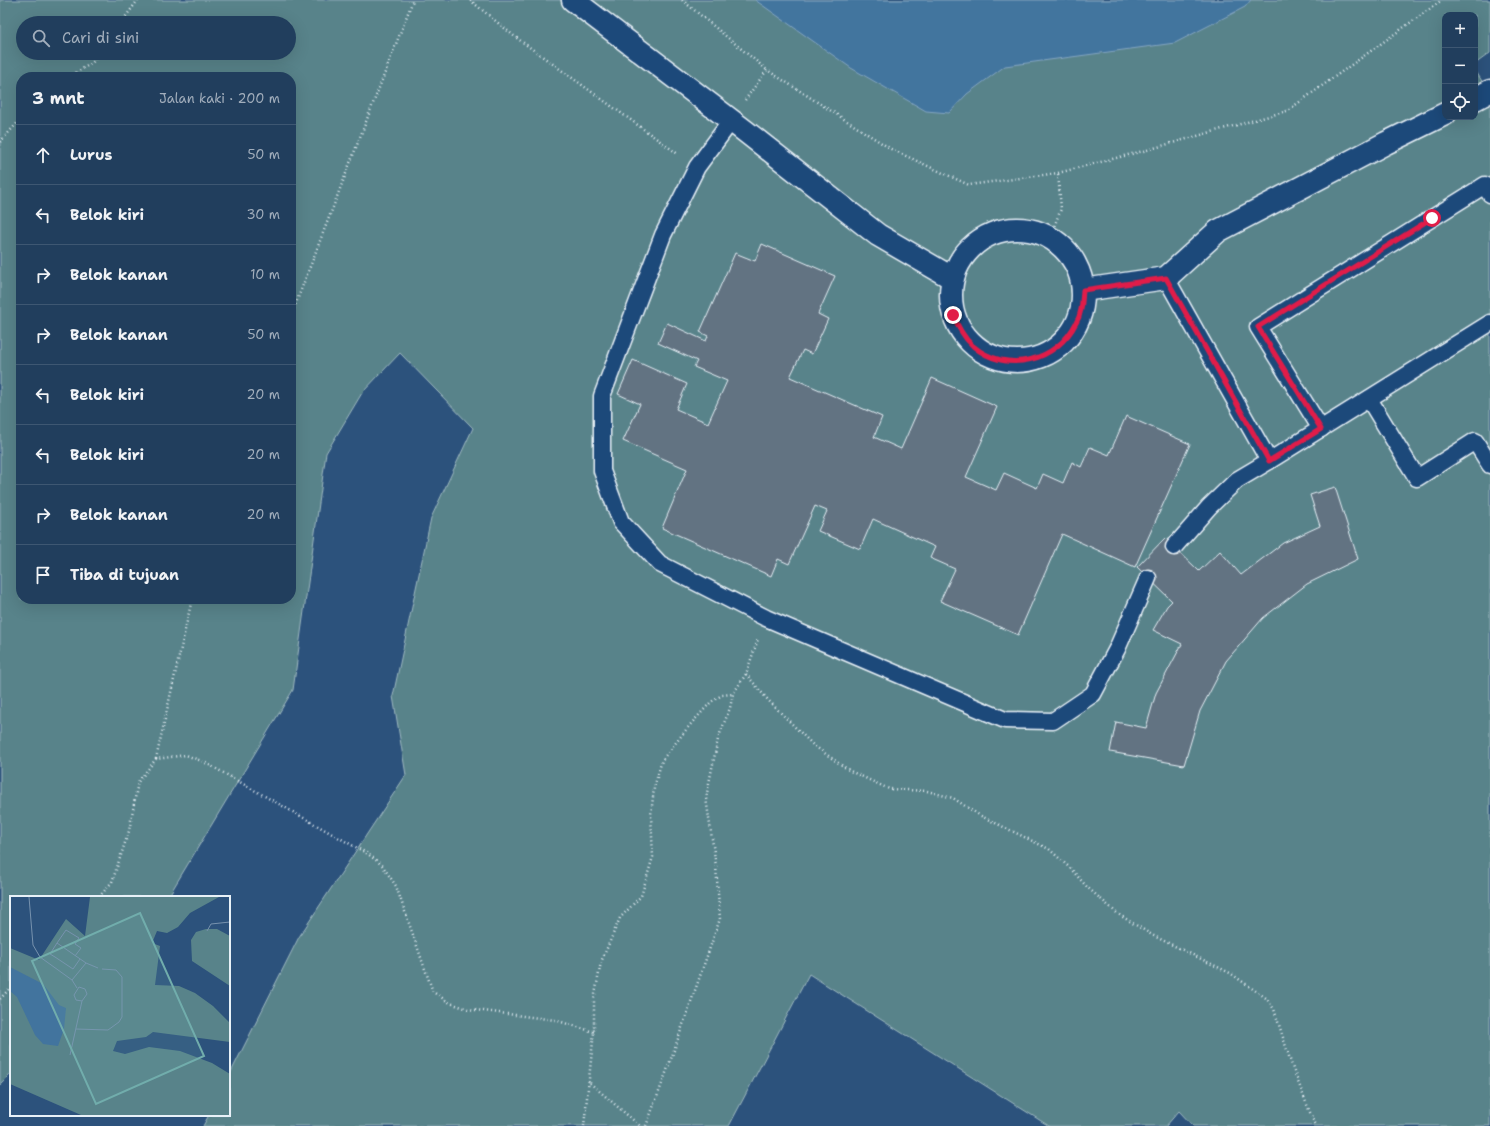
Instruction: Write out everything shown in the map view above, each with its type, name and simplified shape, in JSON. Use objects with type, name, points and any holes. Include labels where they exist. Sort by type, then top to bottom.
[{"type":"street","points":[[573,0],[878,235],[952,278]]},
{"type":"street","points":[[1478,97],[1490,91]]},
{"type":"street","points":[[1083,290],[1166,278],[1218,231],[1386,143],[1442,115]]},
{"type":"street","points":[[1016,228],[1033,230],[1050,237],[1063,247],[1073,260],[1080,274],[1083,290],[1082,306],[1077,322],[1069,335],[1058,347],[1042,356],[1024,361],[1006,361],[988,356],[973,346],[961,332],[953,315],[950,296],[952,278],[959,262],[970,248],[983,238],[999,231],[1016,228]]},
{"type":"lane","points":[[731,121],[697,167],[663,235],[602,396],[602,471],[621,522],[660,564],[766,618],[1005,720],[1053,720],[1093,694],[1117,649],[1148,578]]},
{"type":"lane","points":[[1321,429],[1258,327],[1484,185],[1490,194]]},
{"type":"lane","points":[[1166,278],[1269,461]]},
{"type":"lane","points":[[1174,548],[1208,507],[1236,480],[1321,429],[1490,323]]},
{"type":"lane","points":[[1369,399],[1417,478],[1475,441],[1490,465]]},
{"type":"path","points":[[126,16],[138,0]]},
{"type":"path","points":[[296,303],[414,0]]},
{"type":"path","points":[[470,0],[514,36],[697,167]]},
{"type":"path","points":[[682,0],[767,70],[891,149],[969,185],[1058,173],[1287,111],[1442,0]]},
{"type":"path","points":[[77,72],[94,60]]},
{"type":"path","points":[[731,121],[751,90],[767,70]]},
{"type":"path","points":[[0,142],[16,124]]},
{"type":"path","points":[[1050,237],[1061,209],[1058,173]]},
{"type":"path","points":[[100,896],[112,882],[130,831],[138,782],[156,759],[191,604]]},
{"type":"path","points":[[646,1126],[666,1076],[720,919],[716,866],[706,798],[718,739],[730,708],[733,694],[746,674],[766,618]]},
{"type":"path","points":[[746,674],[768,700],[813,745],[850,771],[889,790],[927,790],[953,798],[979,816],[1049,849],[1070,868],[1087,887],[1118,914],[1152,935],[1230,973],[1266,998],[1274,1009],[1293,1069],[1313,1120],[1318,1126]]},
{"type":"path","points":[[584,1126],[590,1083],[594,1032],[594,1000],[601,962],[620,918],[641,896],[653,857],[651,815],[654,788],[662,760],[711,702],[722,695],[733,694]]},
{"type":"path","points":[[156,759],[186,755],[204,762],[368,854],[382,865],[396,886],[433,992],[450,1003],[468,1009],[554,1020],[594,1032]]},
{"type":"path","points":[[0,999],[10,988]]},
{"type":"path","points":[[590,1083],[640,1126]]},
{"type":"green space","points":[[0,0],[1490,0],[1490,53],[1478,62],[1478,12],[1442,12],[1442,120],[1478,120],[1478,75],[1490,94],[1490,1126],[1193,1126],[1179,1111],[1166,1126],[1049,1126],[809,974],[729,1126],[203,1126],[208,1116],[230,1116],[230,1074],[299,937],[406,775],[393,696],[431,518],[473,428],[400,353],[362,393],[326,453],[293,690],[169,896],[10,896],[10,1075],[0,1085]]},
{"type":"water","points":[[755,0],[1251,0],[1245,7],[1175,43],[1005,66],[967,94],[949,113],[926,111],[851,68]]},
{"type":"building","points":[[762,244],[835,276],[818,314],[828,319],[812,354],[803,350],[790,377],[882,417],[874,437],[901,449],[932,378],[997,407],[966,477],[996,490],[1004,473],[1037,488],[1043,474],[1063,483],[1072,462],[1081,467],[1090,447],[1109,455],[1126,416],[1190,444],[1135,567],[1062,534],[1018,635],[940,601],[955,569],[930,558],[935,547],[873,519],[860,549],[818,531],[827,511],[815,506],[789,564],[778,559],[771,576],[662,528],[687,469],[623,441],[640,404],[618,394],[633,360],[687,384],[676,409],[708,423],[727,381],[694,367],[697,361],[658,343],[667,323],[706,341],[708,336],[700,332],[735,253],[755,261]]},
{"type":"building","points":[[1335,487],[1358,559],[1307,584],[1263,618],[1226,661],[1200,711],[1184,765],[1110,752],[1116,722],[1146,728],[1156,693],[1182,644],[1153,630],[1167,606],[1172,601],[1137,567],[1165,538],[1199,571],[1220,551],[1241,575],[1283,543],[1320,526],[1310,495]]},
{"type":"route","points":[[953,315],[961,332],[973,346],[988,356],[1006,361],[1024,361],[1042,356],[1058,347],[1069,335],[1077,322],[1082,306],[1083,290],[1166,278],[1269,461],[1321,429],[1258,327],[1432,218]]}]
